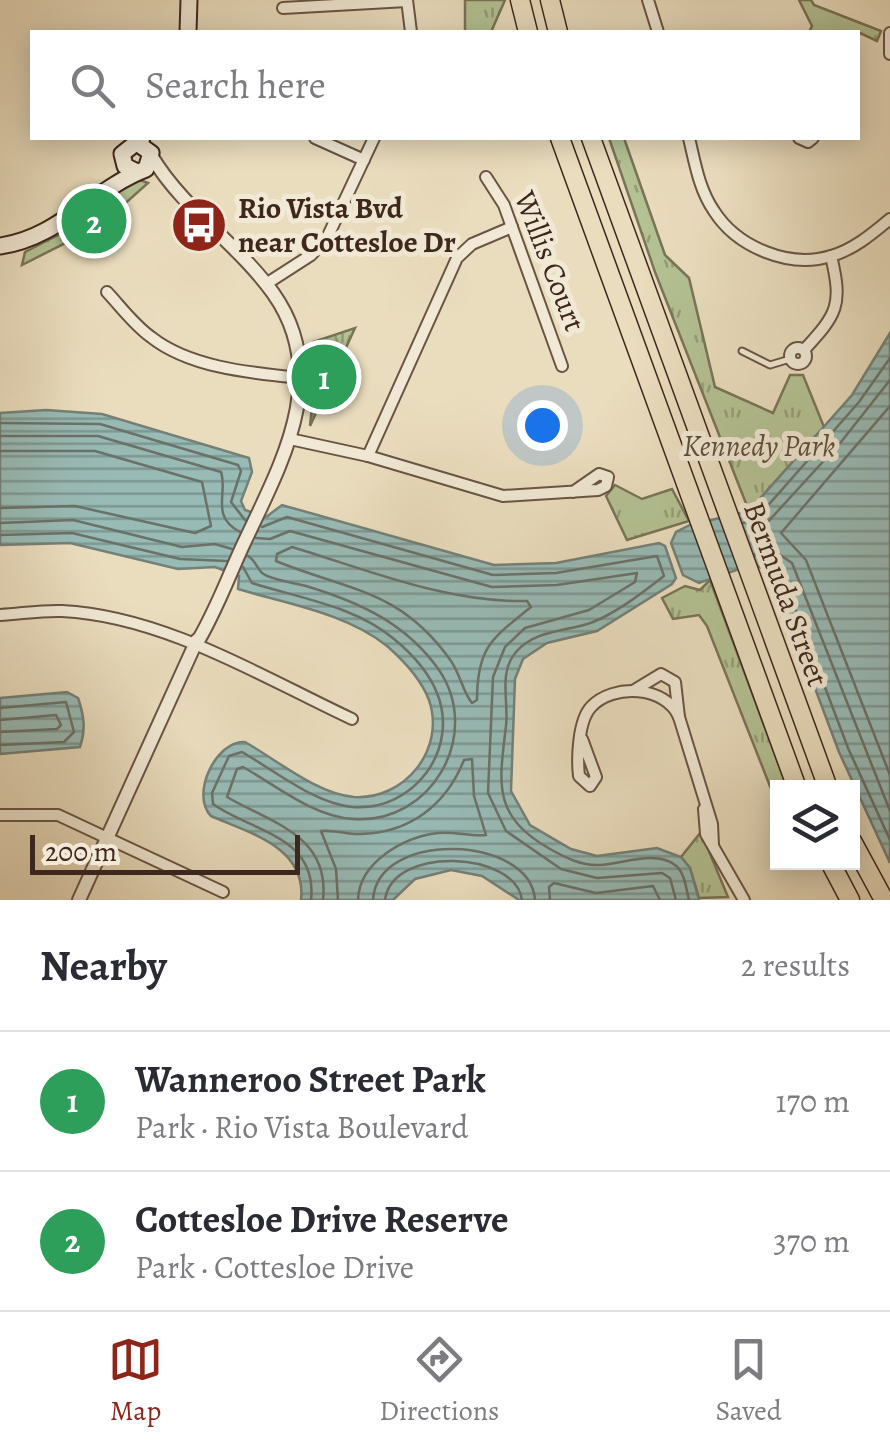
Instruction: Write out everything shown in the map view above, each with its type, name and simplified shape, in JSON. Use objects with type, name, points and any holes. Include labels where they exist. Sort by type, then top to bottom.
[{"type":"main road","points":[[188,30],[189,0]]},
{"type":"main road","points":[[520,0],[528,30]]},
{"type":"main road","points":[[550,0],[558,30]]},
{"type":"main road","name":"Bermuda Street","points":[[561,140],[794,780]]},
{"type":"main road","name":"Bermuda Street","points":[[591,140],[825,780]]},
{"type":"main road","points":[[0,246],[39,235],[98,198],[139,172],[148,146],[126,147],[122,162],[98,198]]},
{"type":"main road","points":[[122,162],[139,172]]},
{"type":"main road","points":[[860,856],[884,900]]},
{"type":"main road","points":[[834,870],[850,900]]},
{"type":"street","points":[[283,8],[407,0],[411,30]]},
{"type":"street","points":[[648,0],[657,30]]},
{"type":"street","points":[[890,33],[890,54]]},
{"type":"street","points":[[319,140],[364,160]]},
{"type":"street","points":[[266,284],[311,255],[326,238],[373,140]]},
{"type":"street","points":[[690,140],[702,188],[726,227],[763,252],[804,260],[830,256],[862,242],[890,219]]},
{"type":"street","points":[[79,900],[290,438],[299,408],[300,378],[292,331],[266,284],[170,185],[148,146]]},
{"type":"street","points":[[139,172],[170,185]]},
{"type":"street","name":"Willis Court","points":[[486,177],[498,193],[512,227],[562,366]]},
{"type":"street","points":[[368,456],[457,258],[472,244],[512,227]]},
{"type":"street","points":[[790,359],[793,349],[804,350],[827,325],[838,303],[830,256]]},
{"type":"street","points":[[107,292],[146,334],[168,348],[248,372],[300,378]]},
{"type":"street","points":[[290,438],[368,456],[503,496],[572,492]]},
{"type":"street","points":[[0,616],[59,610],[94,614],[195,646],[352,719]]},
{"type":"street","points":[[655,694],[651,684],[658,675]]},
{"type":"street","points":[[582,739],[586,715],[592,706],[632,692],[658,675],[667,675],[675,682],[679,718],[704,808],[706,834],[744,900]]},
{"type":"street","points":[[632,692],[655,694],[672,705],[679,718]]},
{"type":"street","points":[[0,816],[47,813],[108,837],[223,892]]},
{"type":"lane","points":[[742,351],[770,365],[790,359]]},
{"type":"green space","points":[[465,0],[505,0],[492,30],[465,30]]},
{"type":"green space","points":[[799,0],[811,0],[814,5],[881,31],[877,41],[860,30],[810,30],[812,26]]},
{"type":"green space","name":"Kennedy Park","points":[[610,140],[625,140],[665,255],[689,278],[715,387],[773,413],[790,375],[803,375],[824,427],[749,511],[655,272]]},
{"type":"green space","points":[[137,179],[148,183],[101,225],[22,265],[25,252],[70,229]]},
{"type":"green space","points":[[355,328],[310,426],[316,368],[313,342]]},
{"type":"green space","points":[[615,485],[642,499],[672,489],[689,521],[627,540],[606,496]]},
{"type":"green space","points":[[710,580],[784,780],[770,780],[770,786],[707,626],[699,615],[673,619],[662,598],[685,586],[700,590]]},
{"type":"green space","points":[[701,832],[728,897],[699,898],[690,868],[681,857]]},
{"type":"water","points":[[890,333],[890,863],[860,798],[860,780],[852,780],[839,752],[772,574],[754,564],[699,583],[683,575],[671,543],[676,532],[690,525],[749,511],[852,395]]},
{"type":"water","points":[[46,410],[102,414],[249,458],[252,472],[241,501],[245,510],[266,517],[282,505],[494,565],[556,563],[659,543],[665,546],[676,578],[672,584],[597,631],[547,643],[523,659],[515,679],[511,791],[530,825],[571,849],[597,856],[657,848],[681,857],[690,868],[699,900],[519,900],[482,876],[451,870],[415,879],[393,900],[301,900],[295,867],[285,855],[258,836],[211,816],[203,795],[209,770],[225,750],[245,742],[340,795],[373,796],[390,790],[405,781],[426,753],[433,718],[426,692],[405,664],[371,635],[316,611],[238,589],[239,576],[215,567],[178,569],[70,543],[0,545],[0,413]]},
{"type":"water","points":[[67,692],[78,698],[82,710],[84,729],[80,747],[0,754],[0,698]]},
{"type":"place","name":"Cottesloe Drive Reserve","points":[[94,221]]},
{"type":"place","name":"Rio Vista Bvd near Cottesloe Dr","points":[[199,225]]},
{"type":"place","name":"Wanneroo Street Park","points":[[324,377]]}]
